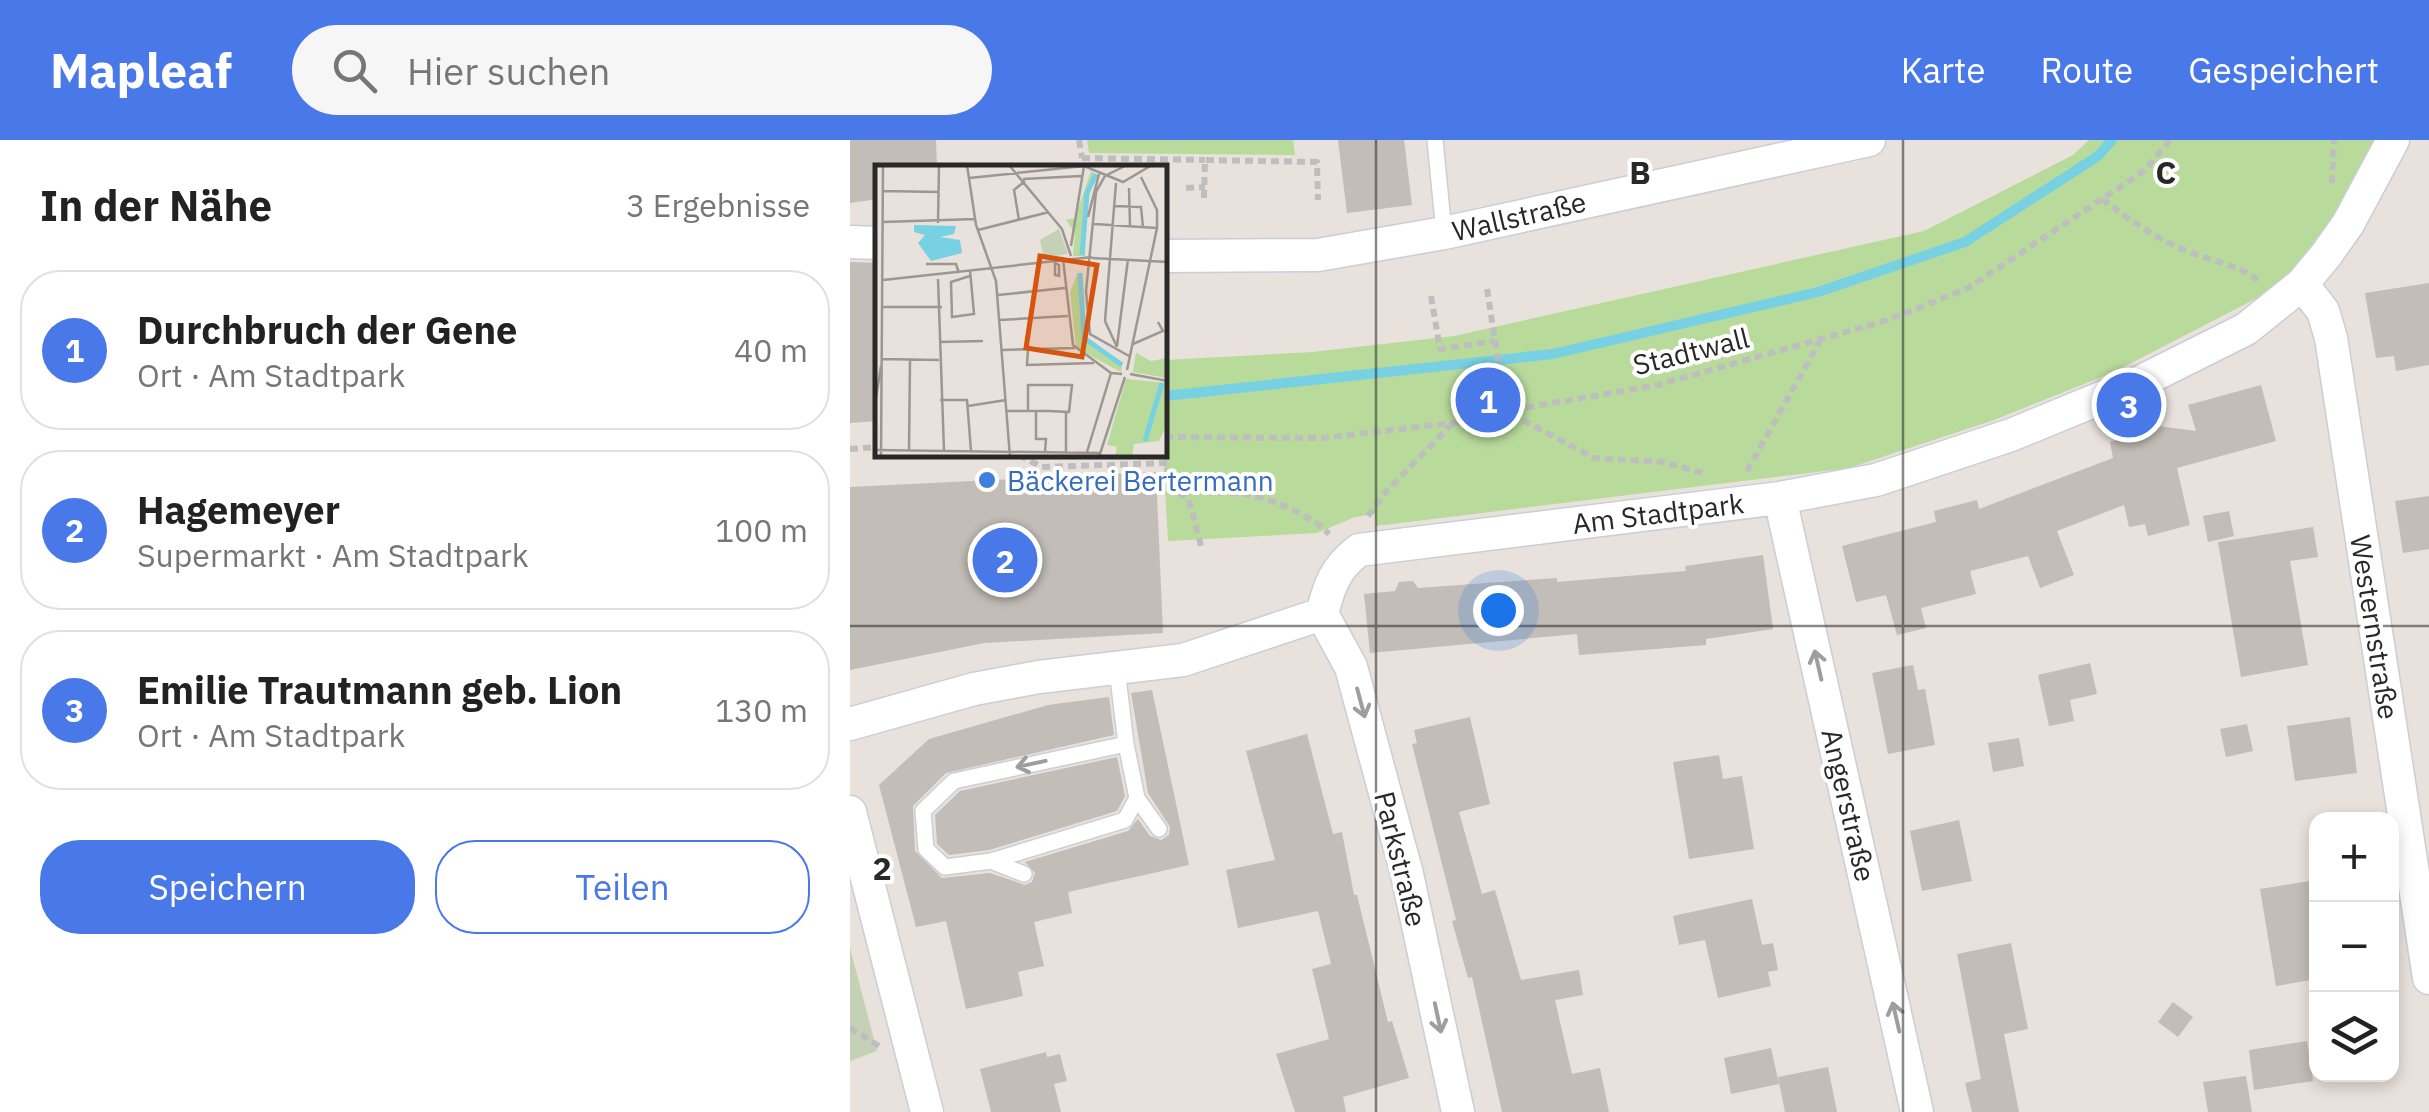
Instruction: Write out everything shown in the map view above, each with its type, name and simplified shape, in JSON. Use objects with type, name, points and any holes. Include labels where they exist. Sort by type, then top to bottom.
[{"type":"street","name":"Wallstraße","points":[[1168,256],[1318,254],[1444,233],[1869,140]]},
{"type":"street","name":"Am Stadtpark","points":[[1354,554],[1780,498],[1876,480],[2011,435],[2121,390],[2246,329],[2302,284],[2348,224],[2393,140]]},
{"type":"street","points":[[850,242],[875,243]]},
{"type":"street","name":"Westernstraße","points":[[2302,284],[2323,310],[2331,338],[2429,978]]},
{"type":"street","name":"Angerstraße","points":[[1780,498],[1917,1112]]},
{"type":"street","points":[[850,724],[974,689],[1183,660],[1322,614],[1330,583],[1354,554]]},
{"type":"street","name":"Parkstraße","points":[[1322,614],[1352,666],[1407,874],[1458,1112]]},
{"type":"street","points":[[850,812],[927,1112]]},
{"type":"lane","points":[[1435,140],[1444,233]]},
{"type":"lane","points":[[1117,669],[1126,744],[1138,798],[1158,829]]},
{"type":"lane","points":[[1126,744],[954,781],[922,811],[926,849],[945,867],[991,861],[1125,820],[1138,798]]},
{"type":"lane","points":[[991,861],[1024,874]]},
{"type":"path","points":[[1079,140],[1082,159],[1317,162],[1318,200]]},
{"type":"path","name":"Stadtwall","points":[[1168,437],[1322,438],[1453,423],[1658,386],[1821,340],[1888,320],[1968,288],[2144,171],[2170,140]]},
{"type":"path","points":[[1204,198],[1205,160]]},
{"type":"path","points":[[1186,188],[1204,187]]},
{"type":"path","points":[[2102,199],[2145,231],[2192,253],[2242,268],[2266,286],[2302,284]]},
{"type":"path","points":[[1487,290],[1506,411],[1594,458],[1663,462],[1706,471],[1728,505],[1821,340]]},
{"type":"path","points":[[1431,296],[1440,349],[1495,341]]},
{"type":"path","points":[[1170,484],[1188,493],[1248,494],[1298,512],[1354,554],[1362,525],[1383,495],[1453,423]]},
{"type":"path","points":[[850,448],[875,447]]},
{"type":"path","points":[[1025,458],[1042,467],[1167,463],[1170,484],[1189,500],[1201,546]]},
{"type":"path","points":[[850,1028],[893,1055]]},
{"type":"green space","points":[[1087,140],[1293,140],[1295,155],[1089,153]]},
{"type":"green space","points":[[2089,140],[2374,140],[2330,225],[2297,268],[2261,296],[2114,372],[1994,420],[1849,468],[1376,526],[1375,514],[1355,517],[1317,533],[1168,541],[1163,458],[1168,458],[1168,360],[1312,352],[1454,336],[1924,231],[2073,155]]},
{"type":"green space","points":[[850,948],[877,1051],[850,1061]]},
{"type":"building","points":[[850,140],[936,140],[937,165],[875,165],[875,199],[850,203]]},
{"type":"building","points":[[1338,140],[1404,140],[1412,205],[1347,213]]},
{"type":"building","points":[[850,262],[875,263],[875,421],[850,423]]},
{"type":"building","points":[[2429,283],[2429,365],[2396,371],[2394,356],[2376,358],[2365,293]]},
{"type":"building","points":[[2261,385],[2276,441],[2177,468],[2190,525],[2148,536],[2145,524],[2129,527],[2124,505],[2057,531],[2074,575],[2040,588],[2028,556],[1970,571],[1976,594],[1921,608],[1926,628],[1897,635],[1886,595],[1856,602],[1842,546],[1936,522],[1934,511],[1977,500],[1979,509],[2113,458],[2110,442],[2127,437],[2143,424],[2196,431],[2188,405]]},
{"type":"building","points":[[1156,472],[1163,633],[984,643],[850,670],[850,487]]},
{"type":"building","points":[[2429,496],[2429,549],[2403,553],[2395,501]]},
{"type":"building","points":[[2229,511],[2234,536],[2208,542],[2203,516]]},
{"type":"building","points":[[2313,527],[2318,557],[2290,561],[2308,665],[2241,677],[2218,542]]},
{"type":"building","points":[[1763,555],[1773,629],[1706,639],[1706,645],[1579,655],[1577,634],[1370,653],[1364,594],[1395,591],[1399,582],[1413,581],[1418,588],[1557,578],[1557,582],[1686,571],[1685,566]]},
{"type":"building","points":[[2090,663],[2097,694],[2070,700],[2074,721],[2049,726],[2038,675]]},
{"type":"building","points":[[1913,665],[1918,690],[1925,689],[1935,745],[1888,754],[1872,673]]},
{"type":"building","points":[[1152,690],[1189,865],[1068,892],[1072,913],[1034,922],[1044,966],[1018,972],[1023,996],[966,1009],[946,921],[916,927],[879,785],[929,739],[1048,705],[1109,697],[1114,735],[946,773],[913,806],[915,851],[942,878],[990,873],[1025,885],[1032,882],[1035,873],[1025,862],[1128,831],[1138,819],[1150,836],[1161,840],[1169,835],[1170,827],[1148,793],[1131,693]]},
{"type":"building","points":[[1470,717],[1490,804],[1459,812],[1482,894],[1495,890],[1521,980],[1579,970],[1583,995],[1555,1000],[1572,1074],[1600,1068],[1609,1112],[1502,1112],[1472,977],[1468,978],[1452,921],[1456,920],[1412,744],[1417,743],[1414,730]]},
{"type":"building","points":[[2350,717],[2357,773],[2295,781],[2287,726]]},
{"type":"building","points":[[2247,724],[2253,751],[2226,757],[2220,729]]},
{"type":"building","points":[[1307,734],[1333,834],[1342,832],[1354,895],[1388,1022],[1392,1021],[1409,1078],[1343,1097],[1346,1112],[1295,1112],[1276,1054],[1329,1039],[1312,969],[1331,964],[1318,911],[1238,928],[1226,870],[1275,860],[1246,751]]},
{"type":"building","points":[[2019,738],[2024,766],[1993,772],[1988,743]]},
{"type":"building","points":[[1719,755],[1723,779],[1742,776],[1754,849],[1689,859],[1673,762]]},
{"type":"building","points":[[1117,757],[1125,796],[1117,811],[989,850],[949,855],[937,844],[935,815],[960,791]]},
{"type":"building","points":[[1959,820],[1972,881],[1922,891],[1910,831]]},
{"type":"building","points":[[2309,881],[2309,980],[2276,986],[2260,889]]},
{"type":"building","points":[[1752,899],[1762,945],[1773,943],[1778,970],[1768,972],[1771,986],[1718,998],[1705,940],[1679,945],[1673,916]]},
{"type":"building","points":[[2011,943],[2028,1029],[2004,1034],[2019,1112],[1972,1112],[1965,1083],[1981,1079],[1957,954]]},
{"type":"building","points":[[2173,1002],[2193,1017],[2178,1037],[2158,1022]]},
{"type":"building","points":[[2307,1041],[2309,1082],[2254,1090],[2249,1050]]},
{"type":"building","points":[[1771,1048],[1779,1084],[1731,1094],[1724,1058]]},
{"type":"building","points":[[1046,1052],[1047,1057],[1060,1054],[1067,1081],[1054,1084],[1061,1112],[991,1112],[980,1069]]},
{"type":"building","points":[[1828,1067],[1837,1112],[1785,1112],[1778,1077]]},
{"type":"building","points":[[2246,1076],[2252,1112],[2208,1112],[2203,1082]]},
{"type":"waterway","points":[[1168,396],[1553,354],[1818,292],[1965,242],[2098,156],[2112,140]]},
{"type":"place","name":"Durchbruch der Gene","points":[[1488,400]]},
{"type":"place","name":"Emilie Trautmann geb. Lion","points":[[2129,405]]},
{"type":"place","name":"Bäckerei Bertermann","points":[[987,480]]},
{"type":"place","name":"Hagemeyer","points":[[1005,560]]}]
